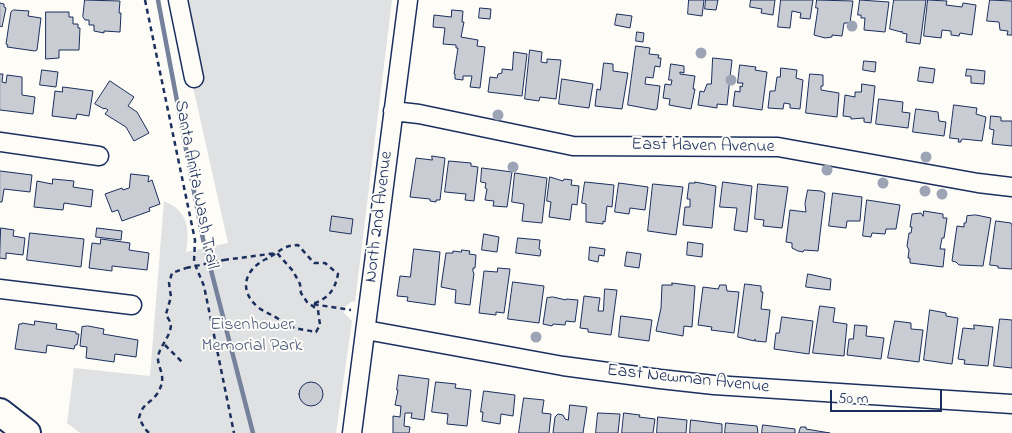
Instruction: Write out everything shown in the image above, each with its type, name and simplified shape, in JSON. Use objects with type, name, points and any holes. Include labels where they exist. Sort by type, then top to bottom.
[{"type":"highway","points":[[0,412],[27,433]]},
{"type":"street","points":[[178,0],[194,78]]},
{"type":"street","name":"North 2nd Avenue","points":[[352,433],[408,0]]},
{"type":"street","name":"East Haven Avenue","points":[[393,111],[419,114],[573,146],[778,147],[978,183],[1012,187]]},
{"type":"street","points":[[0,142],[99,156]]},
{"type":"street","points":[[0,289],[132,305]]},
{"type":"street","name":"East Newman Avenue","points":[[366,330],[563,366],[660,379],[714,385],[1012,404]]},
{"type":"path","name":"Santa Anita Wash Trail","points":[[145,0],[195,240],[194,262],[204,286],[234,433]]},
{"type":"path","points":[[298,245],[314,263],[325,263],[338,274],[337,283],[330,295],[322,301],[312,304],[318,310],[320,317],[320,325],[316,332],[285,324],[258,307],[247,294],[246,284],[248,275],[254,267],[286,246],[298,245]]},
{"type":"path","points":[[149,433],[139,418],[142,408],[156,394],[162,381],[163,373],[158,364],[159,354],[165,345],[170,324],[166,314],[171,297],[170,283],[172,273],[224,260],[277,253]]},
{"type":"path","points":[[277,253],[293,271],[300,284],[301,293],[307,302],[353,311]]},
{"type":"path","points":[[165,345],[183,363]]},
{"type":"green space","name":"Eisenhower Memorial Park","points":[[186,0],[392,0],[355,302],[352,301],[345,307],[344,313],[352,321],[336,433],[80,433],[67,423],[74,368],[150,376],[164,201],[178,210],[186,221],[188,235],[186,252],[228,243],[193,87],[202,85]]},
{"type":"building","points":[[85,0],[120,1],[120,32],[104,31],[104,33],[94,31],[94,25],[89,25],[89,20],[85,20],[83,17]]},
{"type":"building","points":[[689,0],[704,0],[702,16],[688,14]]},
{"type":"building","points":[[706,0],[718,0],[716,10],[705,9]]},
{"type":"building","points":[[751,0],[775,0],[773,15],[761,13],[762,9],[750,7]]},
{"type":"building","points":[[781,0],[813,0],[810,19],[800,18],[801,13],[792,11],[790,28],[778,27]]},
{"type":"building","points":[[817,0],[853,1],[850,23],[844,23],[842,36],[832,35],[832,37],[825,38],[814,35],[818,8],[816,8]]},
{"type":"building","points":[[860,0],[889,2],[885,32],[864,30],[865,18],[861,18],[861,15],[858,15]]},
{"type":"building","points":[[894,0],[926,0],[920,44],[906,42],[907,34],[890,29]]},
{"type":"building","points":[[928,0],[947,1],[946,5],[962,7],[963,3],[976,5],[972,35],[960,33],[959,36],[951,35],[951,31],[942,30],[941,38],[924,36]]},
{"type":"building","points":[[990,0],[1012,1],[1012,35],[1007,35],[1008,31],[1000,30],[999,22],[987,21]]},
{"type":"building","points":[[0,3],[4,4],[6,8],[2,27],[0,26]]},
{"type":"building","points":[[480,8],[491,9],[490,19],[479,18]]},
{"type":"building","points":[[14,10],[29,11],[28,16],[41,18],[37,50],[7,47],[11,12]]},
{"type":"building","points":[[452,10],[463,11],[462,22],[464,22],[461,37],[478,40],[477,46],[485,47],[480,88],[470,87],[472,76],[463,76],[463,80],[455,79],[458,48],[456,48],[456,45],[443,44],[445,28],[433,27],[434,15],[451,17]]},
{"type":"building","points":[[46,12],[69,12],[69,17],[73,17],[73,24],[78,24],[78,28],[80,28],[79,50],[59,50],[59,58],[46,59]]},
{"type":"building","points":[[617,14],[632,16],[630,28],[615,25]]},
{"type":"building","points":[[637,32],[644,33],[643,42],[636,41]]},
{"type":"building","points":[[636,46],[650,48],[649,54],[659,55],[658,58],[661,58],[660,67],[655,66],[653,78],[646,77],[645,84],[660,86],[657,109],[655,110],[628,105]]},
{"type":"building","points":[[530,50],[542,52],[541,62],[547,63],[547,59],[561,60],[556,99],[540,97],[539,101],[525,99]]},
{"type":"building","points":[[514,52],[527,54],[522,96],[488,92],[490,77],[497,78],[498,74],[502,73],[502,69],[512,70]]},
{"type":"building","points":[[713,58],[732,60],[727,105],[717,104],[717,108],[698,105],[700,91],[704,92],[707,84],[711,84]]},
{"type":"building","points":[[864,61],[876,62],[875,72],[863,70]]},
{"type":"building","points":[[604,63],[613,64],[613,71],[628,73],[622,109],[595,106],[597,89],[600,90]]},
{"type":"building","points":[[671,64],[684,66],[684,73],[680,72],[680,74],[695,76],[693,89],[695,89],[691,109],[669,105],[670,99],[663,98],[665,84],[671,85],[672,80],[669,80]]},
{"type":"building","points":[[740,65],[756,67],[755,70],[767,72],[762,110],[733,106],[735,91],[740,92],[740,86],[742,87],[743,83],[738,83]]},
{"type":"building","points":[[920,67],[935,69],[933,83],[918,81]]},
{"type":"building","points":[[781,68],[797,70],[796,78],[803,80],[800,109],[790,108],[790,104],[784,103],[783,109],[768,108],[770,91],[775,91],[777,77],[780,77]]},
{"type":"building","points":[[967,69],[985,71],[984,84],[971,83],[971,76],[966,76]]},
{"type":"building","points":[[42,70],[58,72],[56,87],[40,85]]},
{"type":"building","points":[[0,74],[3,74],[2,82],[6,83],[7,75],[22,77],[22,95],[35,97],[33,114],[0,110]]},
{"type":"building","points":[[810,74],[823,75],[821,90],[839,93],[837,117],[806,113]]},
{"type":"building","points":[[562,79],[593,84],[589,108],[559,104]]},
{"type":"building","points":[[110,81],[134,97],[128,106],[137,112],[149,133],[134,141],[126,127],[105,114],[108,110],[95,104]]},
{"type":"building","points":[[862,84],[875,86],[871,123],[864,122],[864,118],[851,119],[851,117],[843,116],[845,95],[855,97],[855,92],[861,92]]},
{"type":"building","points":[[63,87],[93,91],[89,116],[77,114],[76,119],[52,116],[55,91],[62,92]]},
{"type":"building","points":[[879,99],[903,102],[902,112],[910,113],[908,128],[876,124]]},
{"type":"building","points":[[954,105],[977,108],[976,114],[986,117],[982,141],[963,139],[961,142],[958,142],[959,139],[950,138]]},
{"type":"building","points":[[916,109],[938,112],[939,121],[946,122],[944,136],[913,132]]},
{"type":"building","points":[[991,116],[1001,117],[1001,121],[1012,121],[1012,146],[992,144],[994,130],[990,129]]},
{"type":"building","points":[[432,156],[445,158],[440,200],[436,200],[436,202],[430,201],[430,199],[410,197],[416,158],[432,160]]},
{"type":"building","points":[[449,161],[471,163],[471,166],[478,167],[474,201],[465,200],[466,194],[445,192]]},
{"type":"building","points":[[482,168],[512,172],[507,207],[493,206],[494,201],[485,200],[487,189],[485,188],[486,183],[481,182]]},
{"type":"building","points":[[0,171],[32,175],[30,192],[4,189],[2,202],[0,202]]},
{"type":"building","points":[[515,173],[547,178],[542,223],[522,221],[524,204],[512,202]]},
{"type":"building","points":[[131,174],[149,176],[148,182],[152,180],[160,204],[149,208],[150,211],[122,221],[118,210],[112,212],[105,194],[122,188],[123,190],[129,188]]},
{"type":"building","points":[[550,177],[563,181],[564,179],[572,180],[571,185],[579,186],[577,205],[572,204],[570,220],[549,217],[551,202],[547,201]]},
{"type":"building","points":[[53,179],[74,181],[73,187],[93,190],[91,207],[64,203],[63,210],[34,207],[37,181],[52,184]]},
{"type":"building","points":[[585,182],[614,185],[612,207],[607,206],[605,222],[603,221],[603,224],[586,222],[586,204],[582,203]]},
{"type":"building","points":[[695,182],[716,186],[712,228],[683,225],[685,207],[690,207],[690,199],[687,199],[689,183]]},
{"type":"building","points":[[723,182],[752,186],[747,232],[734,230],[737,208],[720,207]]},
{"type":"building","points":[[619,183],[648,187],[645,210],[630,208],[629,214],[615,212]]},
{"type":"building","points":[[653,184],[683,187],[676,235],[648,231]]},
{"type":"building","points":[[758,184],[788,187],[782,228],[763,226],[764,220],[755,219]]},
{"type":"building","points":[[808,190],[825,193],[818,251],[804,250],[803,252],[792,248],[792,243],[786,242],[790,210],[806,212],[805,204]]},
{"type":"building","points":[[833,193],[862,197],[860,221],[847,221],[846,228],[829,226]]},
{"type":"building","points":[[867,200],[900,205],[896,229],[886,229],[885,234],[872,233],[871,237],[863,236]]},
{"type":"building","points":[[924,211],[943,214],[943,218],[947,218],[940,249],[945,249],[943,267],[910,263],[910,258],[908,258],[909,250],[907,246],[912,227],[910,227],[912,214],[921,213],[923,216]]},
{"type":"building","points":[[976,215],[991,218],[983,266],[959,265],[952,261],[957,226],[964,227],[967,216]]},
{"type":"building","points":[[332,216],[353,219],[351,234],[330,231]]},
{"type":"building","points":[[996,221],[1011,223],[1012,225],[1012,269],[998,268],[998,266],[990,265]]},
{"type":"building","points":[[1,228],[14,230],[13,236],[25,238],[23,255],[6,253],[6,259],[0,258]]},
{"type":"building","points":[[97,228],[122,231],[121,240],[96,237]]},
{"type":"building","points":[[30,233],[84,239],[81,267],[27,260]]},
{"type":"building","points":[[484,234],[499,237],[497,252],[482,250]]},
{"type":"building","points":[[518,238],[540,240],[540,256],[516,253]]},
{"type":"building","points":[[101,239],[130,243],[129,250],[149,253],[147,270],[112,266],[112,271],[89,268],[92,243],[100,244]]},
{"type":"building","points":[[688,242],[703,244],[702,257],[687,255]]},
{"type":"building","points":[[590,247],[605,249],[604,256],[599,255],[598,262],[589,260]]},
{"type":"building","points":[[414,249],[440,252],[435,305],[407,301],[408,297],[397,296],[400,276],[410,277]]},
{"type":"building","points":[[462,250],[470,251],[469,254],[476,255],[470,305],[455,303],[456,290],[441,287],[446,253],[453,253],[453,251],[461,252]]},
{"type":"building","points":[[627,252],[641,254],[639,268],[625,266]]},
{"type":"building","points":[[498,268],[510,269],[504,313],[496,312],[496,315],[479,313],[484,271],[497,272]]},
{"type":"building","points":[[808,274],[831,279],[830,290],[806,287]]},
{"type":"building","points":[[513,282],[544,286],[539,323],[508,319]]},
{"type":"building","points":[[672,283],[695,286],[692,327],[684,326],[683,336],[656,331],[661,308],[662,285],[672,285]]},
{"type":"building","points":[[745,284],[761,286],[761,292],[763,292],[761,309],[770,310],[766,342],[738,337]]},
{"type":"building","points":[[720,285],[726,285],[727,291],[739,292],[734,333],[711,330],[712,327],[698,325],[703,287],[718,289]]},
{"type":"building","points":[[605,289],[617,290],[611,335],[588,332],[588,329],[580,328],[584,296],[600,298],[598,311],[603,311]]},
{"type":"building","points":[[547,298],[578,300],[575,322],[566,321],[565,325],[553,324],[552,326],[543,324]]},
{"type":"building","points":[[820,306],[835,308],[833,322],[847,324],[844,356],[813,353]]},
{"type":"building","points":[[930,310],[946,313],[946,316],[958,318],[952,364],[924,360]]},
{"type":"building","points":[[621,316],[652,320],[649,341],[619,337]]},
{"type":"building","points":[[782,317],[813,321],[809,354],[774,349],[776,333],[779,333]]},
{"type":"building","points":[[1000,319],[1012,320],[1012,368],[994,366]]},
{"type":"building","points":[[35,321],[57,324],[56,329],[76,332],[76,334],[79,334],[77,345],[75,345],[74,349],[47,345],[46,353],[15,349],[19,324],[34,325]]},
{"type":"building","points":[[895,321],[911,323],[911,329],[923,330],[919,362],[888,358]]},
{"type":"building","points":[[855,325],[867,326],[866,336],[884,338],[881,359],[847,355],[849,339],[853,339]]},
{"type":"building","points":[[974,325],[993,327],[988,366],[964,364],[965,360],[958,359],[963,328],[974,329]]},
{"type":"building","points":[[88,326],[104,329],[103,334],[138,340],[136,357],[115,354],[114,362],[86,358],[87,347],[80,346],[82,327]]},
{"type":"building","points":[[399,375],[429,379],[424,420],[411,418],[412,413],[405,413],[404,426],[410,427],[409,433],[393,433],[393,416],[400,417],[401,406],[395,405]]},
{"type":"building","points":[[311,382],[320,385],[323,394],[320,403],[311,406],[302,403],[299,394],[302,385]]},
{"type":"building","points":[[436,382],[456,384],[455,388],[471,390],[467,426],[447,424],[448,414],[432,412]]},
{"type":"building","points":[[484,391],[515,395],[513,416],[501,414],[500,424],[482,421],[483,412],[481,412]]},
{"type":"building","points":[[524,398],[544,400],[542,413],[551,414],[549,433],[519,433]]},
{"type":"building","points":[[570,405],[587,407],[583,433],[553,433],[555,417],[558,414],[563,415],[568,420]]},
{"type":"building","points":[[598,413],[620,414],[618,433],[596,433]]},
{"type":"building","points":[[624,413],[655,419],[653,433],[622,433]]},
{"type":"building","points":[[658,417],[687,420],[686,433],[657,433]]},
{"type":"building","points":[[691,420],[722,424],[722,433],[690,433]]},
{"type":"building","points":[[726,423],[757,426],[758,433],[725,433]]},
{"type":"building","points":[[763,425],[795,429],[795,433],[762,433]]},
{"type":"building","points":[[801,427],[806,427],[806,429],[830,433],[799,433]]},
{"type":"waterway","points":[[158,0],[203,239],[253,433]]}]
